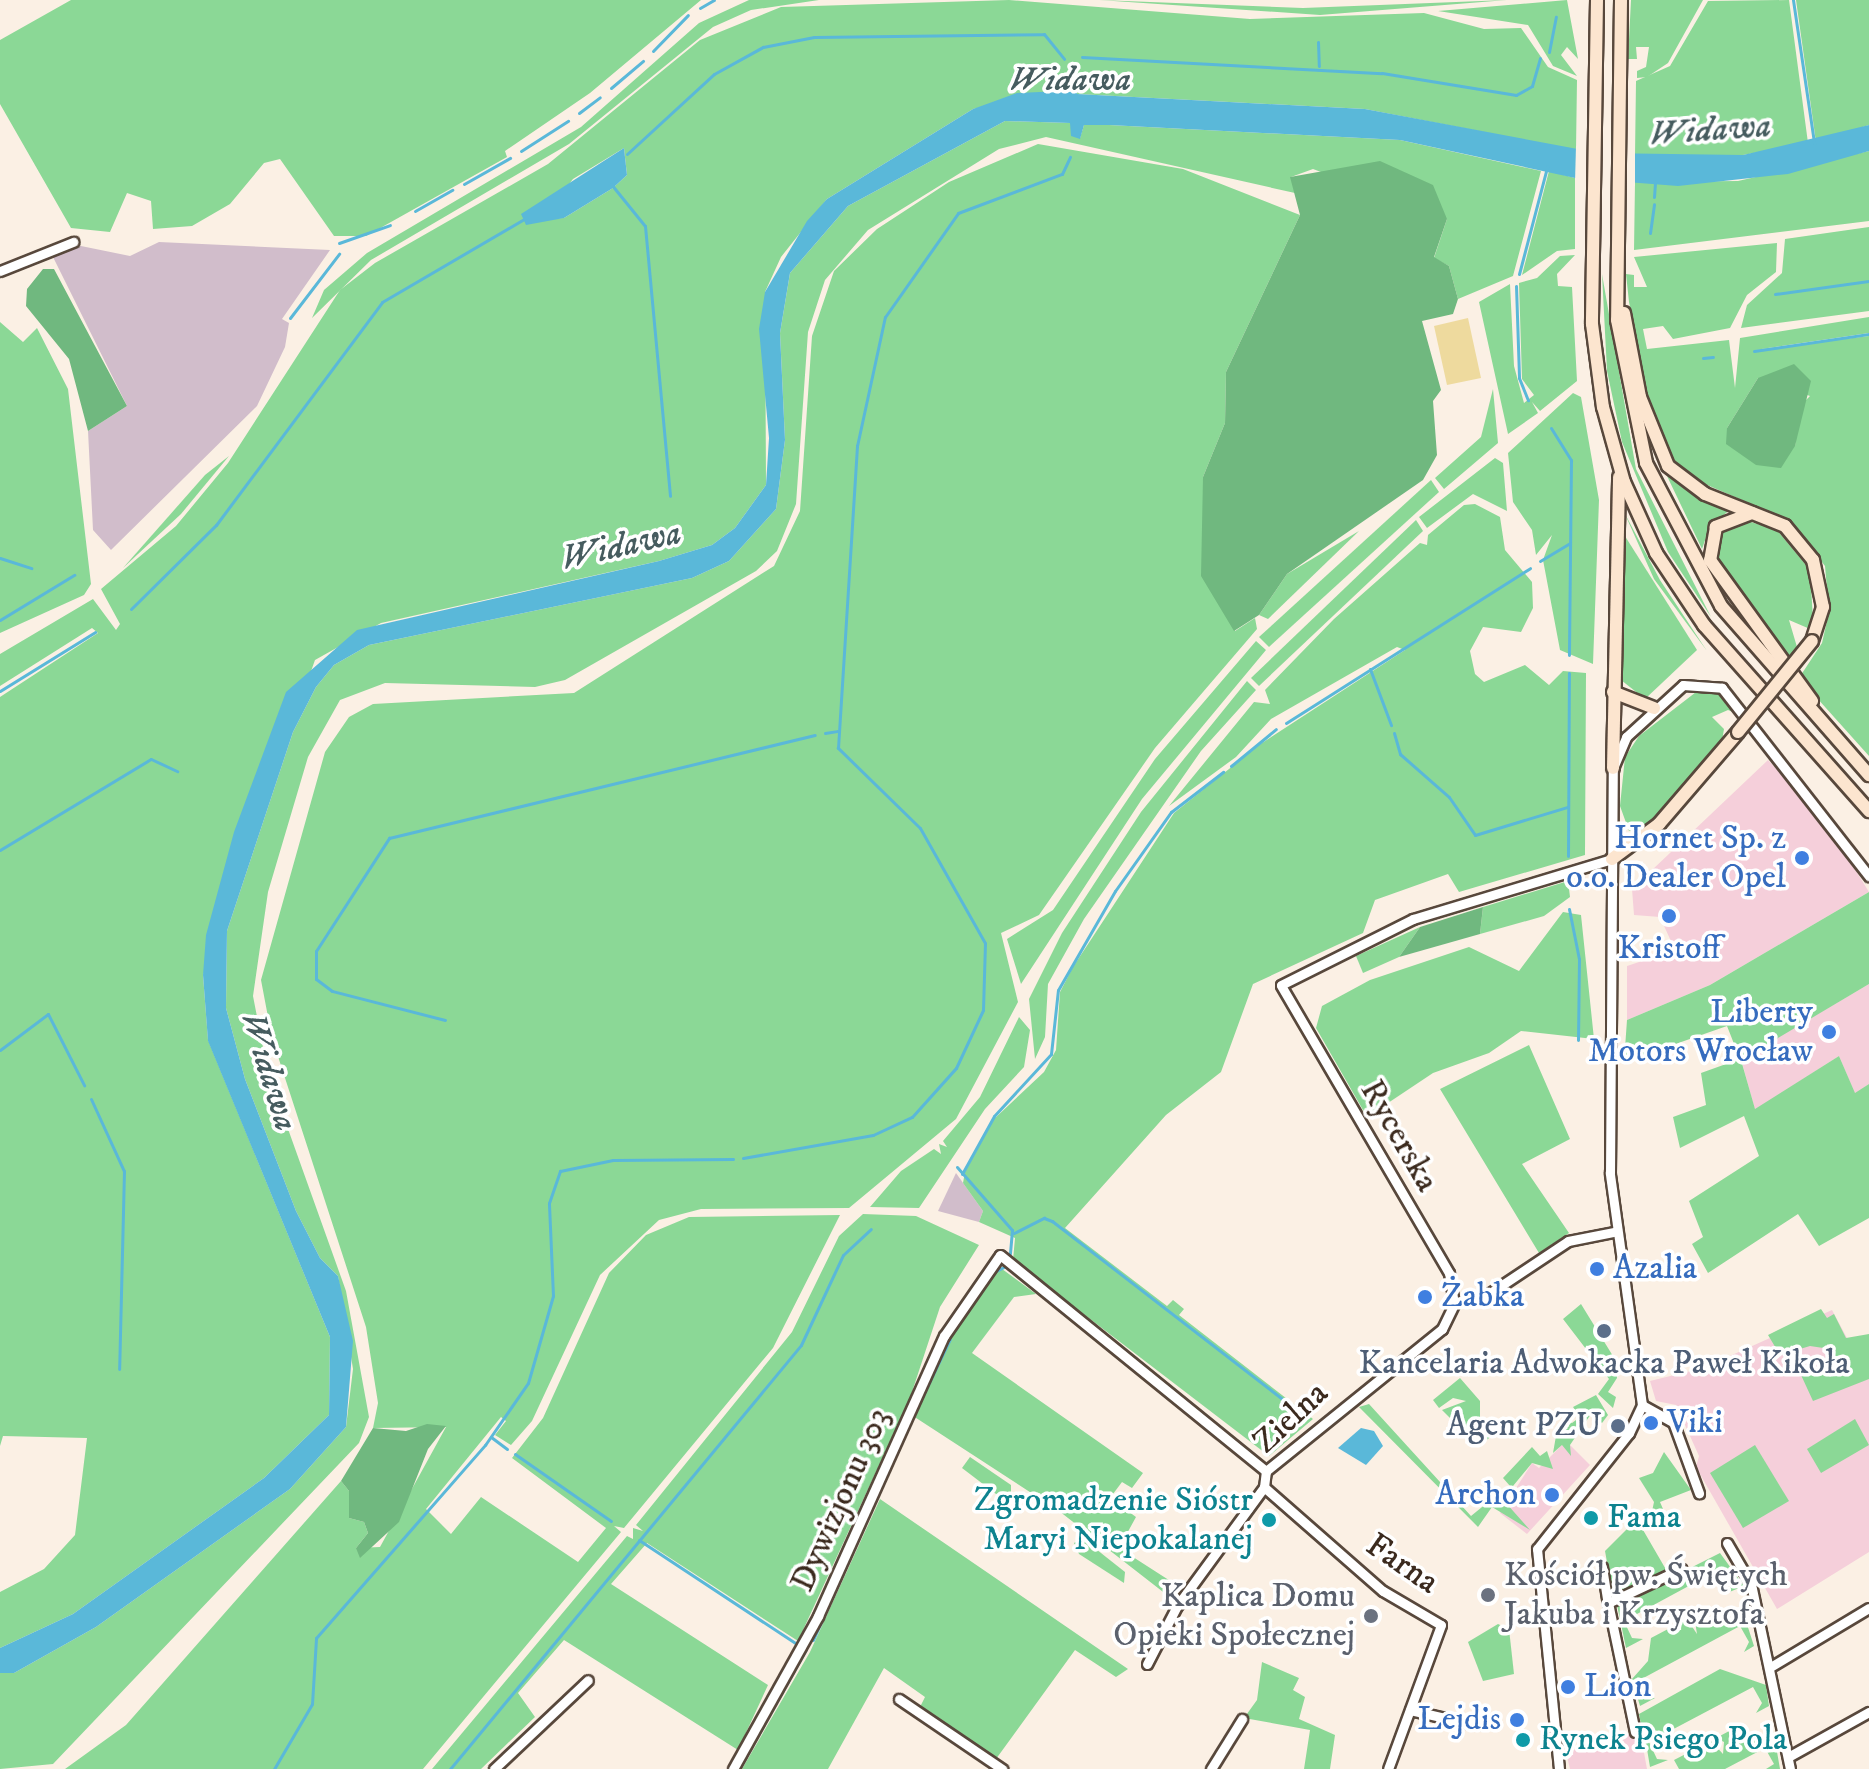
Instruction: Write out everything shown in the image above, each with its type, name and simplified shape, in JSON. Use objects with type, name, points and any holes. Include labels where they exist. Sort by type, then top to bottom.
[{"type":"main road","points":[[1597,0],[1591,274],[1597,372],[1619,465],[1681,595],[1869,811]]},
{"type":"main road","points":[[1621,0],[1616,276],[1632,419],[1673,525],[1738,629],[1869,775]]},
{"type":"main road","points":[[1612,859],[1640,841],[1738,732],[1812,641],[1823,607],[1817,568],[1798,538],[1760,514],[1691,486],[1662,457],[1640,397],[1616,276]]},
{"type":"main road","points":[[1613,768],[1619,465]]},
{"type":"main road","points":[[1760,514],[1722,521],[1710,560],[1822,722]]},
{"type":"main road","points":[[1613,692],[1654,708]]},
{"type":"street","points":[[0,271],[73,242]]},
{"type":"street","points":[[1559,1769],[1537,1549],[1629,1433],[1642,1405],[1614,1232],[1613,768],[1626,737],[1654,708],[1690,683],[1730,693],[1869,876]]},
{"type":"street","points":[[1612,828],[1627,841],[1640,841]]},
{"type":"street","name":"Rycerska","points":[[1450,1317],[1449,1273],[1281,985],[1426,914],[1612,859]]},
{"type":"street","points":[[1487,1295],[1568,1241],[1614,1232]]},
{"type":"street","name":"Dywizjonu 303","points":[[733,1769],[818,1616],[944,1336],[1000,1255],[1266,1471]]},
{"type":"street","name":"Zielna","points":[[1147,1664],[1177,1606],[1264,1487],[1266,1471],[1450,1317]]},
{"type":"street","points":[[1642,1405],[1673,1422],[1699,1493]]},
{"type":"street","name":"Farna","points":[[1264,1487],[1383,1591],[1439,1620],[1410,1710]]},
{"type":"street","points":[[1727,1543],[1751,1584],[1772,1666],[1790,1769]]},
{"type":"street","points":[[1602,1567],[1635,1732]]},
{"type":"street","points":[[1608,1603],[1681,1569]]},
{"type":"street","points":[[1772,1666],[1869,1608]]},
{"type":"street","points":[[496,1768],[588,1680]]},
{"type":"street","points":[[899,1699],[1002,1769]]},
{"type":"street","points":[[1388,1769],[1410,1710],[1476,1725]]},
{"type":"street","points":[[1788,1757],[1869,1712]]},
{"type":"street","points":[[1211,1769],[1242,1719]]},
{"type":"shaded area","points":[[159,242],[330,250],[282,319],[289,323],[285,347],[257,406],[111,550],[93,530],[88,431],[127,406],[53,257],[81,246],[130,256]]},
{"type":"shaded area","points":[[1768,760],[1825,821],[1869,892],[1710,985],[1627,1020],[1627,966],[1675,950],[1660,917],[1634,915],[1632,889]]},
{"type":"shaded area","points":[[1869,984],[1869,1084],[1855,1094],[1839,1056],[1755,1110],[1741,1059]]},
{"type":"shaded area","points":[[956,1173],[983,1211],[979,1222],[938,1211]]},
{"type":"shaded area","points":[[1832,1310],[1869,1379],[1869,1552],[1777,1609],[1696,1467],[1699,1456],[1676,1405],[1656,1401],[1650,1381],[1703,1368]]},
{"type":"shaded area","points":[[1566,1441],[1590,1465],[1527,1534],[1500,1513],[1532,1463],[1539,1468]]},
{"type":"shaded area","points":[[1640,1731],[1647,1769],[1570,1769],[1566,1752]]},
{"type":"green space","points":[[71,0],[701,0],[590,93],[505,151],[507,157],[366,236],[334,236],[280,159],[264,163],[230,204],[192,226],[153,229],[151,201],[127,193],[110,232],[71,228],[0,104],[0,40]]},
{"type":"green space","points":[[749,0],[819,0],[751,10],[713,27],[569,144],[371,260],[312,318],[324,290],[367,253],[581,127],[699,23]]},
{"type":"green space","points":[[1009,0],[1250,19],[1424,13],[1484,29],[1521,28],[1548,67],[1577,80],[1576,150],[1365,109],[1077,94],[1070,80],[1064,91],[973,109],[827,199],[781,257],[765,292],[766,485],[735,528],[712,545],[659,561],[381,623],[315,660],[203,975],[208,1040],[330,1337],[329,1415],[264,1478],[73,1614],[0,1648],[0,1592],[44,1569],[75,1535],[87,1438],[3,1436],[0,1446],[0,697],[98,633],[92,628],[0,686],[0,654],[93,599],[116,630],[120,624],[101,589],[176,526],[228,463],[340,290],[375,263],[548,164],[700,40],[781,7]],"holes":[[[624,148],[627,175],[613,188],[564,218],[541,219],[573,179]]]},
{"type":"green space","points":[[1099,0],[1303,8],[1507,0],[1320,15]]},
{"type":"green space","points":[[1567,0],[1578,59],[1567,47],[1561,55],[1577,76],[1553,66],[1528,25],[1438,11]]},
{"type":"green space","points":[[1631,0],[1703,0],[1668,63],[1647,77],[1637,78],[1637,71],[1646,67],[1649,47],[1636,47],[1637,59],[1628,59]]},
{"type":"green space","points":[[1789,0],[1808,143],[1743,155],[1635,155],[1636,81],[1670,66],[1708,1]]},
{"type":"green space","points":[[1796,0],[1869,0],[1869,125],[1816,142]]},
{"type":"green space","points":[[1005,121],[1071,123],[1080,138],[1084,125],[1109,125],[1400,140],[1541,171],[1513,276],[1458,299],[1449,266],[1434,258],[1447,219],[1313,169],[1291,177],[1295,193],[1046,137],[999,149],[868,230],[825,280],[808,332],[796,504],[777,551],[756,571],[565,680],[535,687],[385,683],[340,700],[308,757],[268,892],[253,996],[268,1073],[346,1291],[369,1417],[359,1443],[53,1764],[0,1769],[0,1673],[14,1673],[96,1627],[290,1489],[346,1427],[353,1369],[338,1276],[320,1258],[296,1211],[245,1079],[226,1008],[227,931],[293,732],[316,687],[334,665],[369,645],[692,578],[729,561],[776,509],[785,440],[780,333],[790,273],[848,206]]},
{"type":"green space","points":[[1038,144],[1183,169],[1300,215],[1226,372],[1225,423],[1203,477],[1235,631],[1255,618],[1257,629],[1155,748],[1039,915],[1001,933],[1018,1002],[956,1119],[849,1208],[701,1209],[659,1220],[600,1275],[532,1421],[511,1445],[495,1435],[506,1421],[501,1417],[426,1509],[451,1534],[481,1497],[578,1562],[606,1528],[512,1458],[543,1418],[609,1273],[646,1235],[689,1217],[840,1215],[773,1348],[624,1528],[614,1526],[621,1532],[423,1769],[65,1769],[126,1725],[341,1481],[349,1491],[349,1518],[364,1522],[368,1533],[356,1548],[380,1547],[446,1427],[373,1428],[378,1403],[366,1327],[272,1038],[261,980],[325,752],[349,717],[373,704],[574,693],[774,566],[800,511],[812,336],[834,271],[877,229],[949,182]]},
{"type":"green space","points":[[1869,151],[1869,221],[1634,250],[1635,182],[1738,181]]},
{"type":"green space","points":[[1380,161],[1433,185],[1447,219],[1434,257],[1449,266],[1458,299],[1453,314],[1422,321],[1441,390],[1433,401],[1437,455],[1423,480],[1287,574],[1259,615],[1234,631],[1201,576],[1203,477],[1225,423],[1226,372],[1300,215],[1290,177]]},
{"type":"green space","points":[[1549,171],[1575,178],[1575,249],[1557,251],[1522,275]]},
{"type":"green space","points":[[1869,227],[1869,311],[1741,328],[1747,305],[1782,273],[1785,239]]},
{"type":"green space","points":[[1777,243],[1776,272],[1747,295],[1730,328],[1673,339],[1663,326],[1643,329],[1647,349],[1729,340],[1735,388],[1740,338],[1869,317],[1869,333],[1754,350],[1869,336],[1869,756],[1799,678],[1822,643],[1829,612],[1825,566],[1790,521],[1675,471],[1647,394],[1629,302],[1626,274],[1634,275],[1634,287],[1647,287],[1634,257]],"holes":[[[1758,378],[1810,396],[1800,406],[1795,446],[1727,428]]]},
{"type":"green space","points":[[1575,255],[1557,274],[1558,286],[1572,287],[1577,381],[1540,411],[1532,402],[1538,413],[1508,434],[1479,302],[1510,284],[1514,366],[1524,403],[1534,395],[1522,379],[1519,283],[1537,278],[1560,256]]},
{"type":"green space","points":[[43,269],[54,269],[127,406],[88,431],[69,359],[26,306],[27,289]]},
{"type":"green space","points":[[1602,274],[1636,469],[1711,617],[1668,552],[1622,442],[1607,371]]},
{"type":"green space","points":[[0,322],[23,342],[37,328],[68,389],[91,584],[84,595],[0,633]]},
{"type":"green space","points":[[1794,364],[1811,381],[1795,446],[1781,468],[1756,465],[1726,444],[1727,428],[1758,378]]},
{"type":"green space","points":[[1493,389],[1498,443],[1444,489],[1435,478],[1481,437]]},
{"type":"green space","points":[[1573,393],[1581,397],[1599,500],[1593,664],[1560,650],[1543,560],[1552,535],[1536,555],[1532,530],[1513,502],[1508,453]]},
{"type":"green space","points":[[229,456],[181,514],[123,568],[205,475]]},
{"type":"green space","points":[[1495,458],[1503,463],[1507,511],[1473,494],[1427,528],[1419,517]]},
{"type":"green space","points":[[1667,476],[1731,509],[1710,526],[1702,549]]},
{"type":"green space","points":[[1431,480],[1439,492],[1269,647],[1259,637]]},
{"type":"green space","points":[[1475,504],[1500,517],[1505,550],[1532,582],[1533,608],[1521,632],[1483,627],[1470,651],[1475,674],[1484,682],[1525,665],[1549,685],[1563,671],[1586,673],[1585,855],[1459,892],[1448,874],[1375,900],[1363,933],[1253,984],[1221,1072],[1166,1115],[1065,1228],[1167,1306],[1173,1300],[1184,1309],[1179,1315],[1313,1419],[1269,1456],[1013,1260],[1015,1238],[979,1222],[983,1211],[963,1183],[965,1172],[994,1119],[1044,1072],[1056,1050],[1060,992],[1073,967],[1174,813],[1259,745],[1405,650],[1397,647],[1271,719],[1236,757],[1169,806],[1254,702],[1270,704],[1265,690],[1334,619],[1420,543],[1427,545],[1428,535],[1464,505]]},
{"type":"green space","points":[[1624,512],[1660,580],[1707,651],[1654,579]]},
{"type":"green space","points":[[1741,519],[1777,530],[1810,570],[1813,619],[1810,629],[1789,620],[1797,647],[1786,661],[1714,558],[1719,533]]},
{"type":"green space","points":[[1416,520],[1423,531],[1259,686],[1251,678]]},
{"type":"green space","points":[[1359,531],[1268,619],[1259,615],[1287,574]]},
{"type":"green space","points":[[1623,533],[1697,650],[1645,699],[1621,680]]},
{"type":"green space","points":[[1256,641],[1266,650],[1142,799],[1021,984],[1007,939],[1053,910],[1155,759]]},
{"type":"green space","points":[[1247,681],[1256,690],[1201,751],[1084,919],[1048,984],[1045,1037],[1035,1059],[1029,999],[1062,933],[1141,812]]},
{"type":"green space","points":[[1700,689],[1725,696],[1740,715],[1728,710],[1712,717],[1724,729],[1722,741],[1649,825],[1629,831],[1620,806],[1625,757],[1639,736]]},
{"type":"green space","points":[[1568,881],[1570,897],[1544,916],[1480,934],[1483,907]]},
{"type":"green space","points":[[1869,892],[1869,984],[1741,1060],[1755,1109],[1839,1056],[1855,1093],[1869,1084],[1869,1218],[1819,1246],[1798,1214],[1708,1273],[1692,1244],[1703,1237],[1689,1201],[1759,1156],[1744,1116],[1680,1148],[1673,1117],[1706,1105],[1701,1073],[1740,1059],[1727,1026],[1624,1062],[1627,1020],[1710,985]]},
{"type":"green space","points":[[1483,907],[1480,934],[1399,957],[1420,927]]},
{"type":"green space","points":[[1563,912],[1581,915],[1594,1039],[1521,1031],[1489,1053],[1433,1073],[1367,1117],[1316,1028],[1322,1006],[1370,980],[1469,947],[1519,971]]},
{"type":"green space","points":[[1420,927],[1399,957],[1363,973],[1356,956]]},
{"type":"green space","points":[[1019,1017],[1030,1030],[1024,1067],[985,1109],[919,1208],[870,1207],[901,1171],[934,1149],[941,1154],[939,1144],[947,1147],[943,1141],[980,1097]]},
{"type":"green space","points":[[1529,1045],[1570,1139],[1522,1164],[1569,1233],[1539,1253],[1440,1089]]},
{"type":"green space","points":[[863,1214],[916,1216],[979,1245],[940,1307],[910,1398],[798,1641],[647,1543],[611,1584],[768,1685],[738,1750],[564,1640],[518,1693],[535,1717],[481,1769],[432,1769],[627,1536],[633,1539],[633,1528],[643,1531],[636,1525],[792,1332],[839,1236]]},
{"type":"green space","points":[[998,1266],[1036,1294],[1014,1297],[972,1353],[1143,1473],[1132,1488],[1122,1482],[1110,1498],[1136,1517],[1119,1548],[1175,1584],[1167,1595],[1059,1511],[910,1414],[945,1341]]},
{"type":"green space","points":[[1581,1304],[1616,1361],[1617,1378],[1608,1392],[1616,1397],[1613,1408],[1598,1394],[1609,1379],[1563,1319]]},
{"type":"green space","points":[[1821,1309],[1827,1318],[1834,1314],[1846,1338],[1869,1334],[1869,1379],[1813,1401],[1801,1375],[1823,1369],[1830,1349],[1810,1346],[1780,1355],[1768,1335]]},
{"type":"green space","points":[[1460,1378],[1480,1401],[1480,1423],[1492,1436],[1478,1446],[1442,1410],[1466,1401],[1453,1398],[1439,1408],[1433,1400]]},
{"type":"green space","points":[[1596,1395],[1608,1415],[1602,1423],[1591,1414],[1570,1445],[1571,1456],[1562,1445],[1553,1453],[1556,1436],[1569,1426],[1564,1419],[1572,1423],[1580,1417],[1573,1407]]},
{"type":"green space","points":[[1369,1404],[1471,1516],[1498,1494],[1530,1530],[1492,1507],[1478,1527],[1359,1407]]},
{"type":"green space","points":[[1855,1419],[1869,1445],[1821,1473],[1807,1449]]},
{"type":"green space","points":[[427,1424],[446,1426],[428,1449],[399,1522],[360,1558],[356,1548],[368,1533],[364,1522],[349,1518],[349,1491],[341,1481],[373,1428],[406,1431]]},
{"type":"green space","points":[[1755,1445],[1789,1501],[1743,1528],[1710,1473]]},
{"type":"green space","points":[[1532,1447],[1540,1456],[1547,1451],[1553,1469],[1532,1463],[1513,1486],[1517,1494],[1503,1478]]},
{"type":"green space","points":[[1664,1452],[1691,1490],[1660,1502],[1663,1509],[1651,1516],[1654,1502],[1639,1478],[1653,1473]]},
{"type":"green space","points":[[970,1457],[1011,1485],[1011,1492],[1000,1497],[962,1468]]},
{"type":"green space","points":[[880,1499],[1128,1669],[1116,1677],[1075,1650],[996,1759],[920,1707],[925,1697],[884,1668],[828,1769],[742,1769],[810,1652]]},
{"type":"green space","points":[[1643,1513],[1639,1523],[1668,1573],[1613,1596],[1605,1551]]},
{"type":"green space","points":[[1082,1538],[1125,1572],[1124,1583],[1079,1554],[1074,1543]]},
{"type":"green space","points":[[1720,1553],[1744,1586],[1727,1593],[1732,1585],[1722,1568],[1624,1621],[1632,1638],[1643,1639],[1626,1648],[1617,1605]]},
{"type":"green space","points":[[1701,1611],[1707,1625],[1745,1618],[1754,1646],[1744,1652],[1749,1642],[1740,1626],[1636,1682],[1645,1698],[1655,1698],[1640,1706],[1632,1679],[1648,1661],[1651,1638],[1687,1619],[1697,1634],[1694,1615]]},
{"type":"green space","points":[[1498,1624],[1509,1629],[1514,1674],[1483,1681],[1468,1642]]},
{"type":"green space","points":[[1262,1662],[1299,1678],[1293,1690],[1305,1697],[1299,1719],[1335,1735],[1330,1769],[1304,1769],[1310,1730],[1244,1718],[1257,1700]]},
{"type":"green space","points":[[1720,1669],[1766,1685],[1769,1706],[1756,1713],[1762,1703],[1753,1687],[1649,1742],[1657,1759],[1668,1760],[1650,1767],[1646,1743],[1657,1730],[1643,1735],[1639,1714]]},
{"type":"green space","points":[[1733,1729],[1776,1746],[1780,1769],[1766,1769],[1774,1764],[1765,1748],[1725,1769],[1679,1769],[1674,1760],[1711,1741],[1723,1754],[1724,1742],[1716,1738]]},
{"type":"sand","points":[[1468,318],[1481,378],[1447,385],[1434,326]]},
{"type":"water","points":[[1071,80],[1077,94],[1365,109],[1599,153],[1743,155],[1869,125],[1869,151],[1788,174],[1678,186],[1575,178],[1400,140],[1109,125],[1084,125],[1080,139],[1071,136],[1070,123],[1005,121],[848,206],[790,273],[780,333],[785,440],[776,509],[729,561],[692,578],[369,645],[334,665],[316,687],[293,732],[227,931],[226,1008],[245,1079],[296,1211],[320,1258],[338,1276],[353,1341],[346,1427],[290,1489],[96,1627],[14,1673],[0,1673],[0,1648],[73,1614],[264,1478],[329,1415],[330,1337],[208,1041],[203,975],[206,935],[234,832],[286,692],[357,630],[659,561],[712,545],[735,528],[766,485],[769,438],[759,329],[765,292],[807,221],[827,199],[973,109],[1017,93],[1064,91]]},
{"type":"water","points":[[624,148],[627,175],[613,188],[564,218],[526,225],[521,214]]},
{"type":"water","points":[[1361,1428],[1374,1431],[1383,1446],[1366,1465],[1338,1448]]},
{"type":"pier","points":[[1576,146],[1635,151],[1635,186],[1575,182]]},
{"type":"waterway","points":[[700,8],[714,0]]},
{"type":"waterway","points":[[1793,0],[1814,143]]},
{"type":"waterway","points":[[653,51],[688,15]]},
{"type":"waterway","points":[[1549,52],[1556,17]]},
{"type":"waterway","name":"Widawa","points":[[627,154],[714,74],[763,47],[814,37],[1044,34],[1064,59]]},
{"type":"waterway","points":[[1318,42],[1319,66]]},
{"type":"waterway","name":"Widawa","points":[[1082,57],[1382,73],[1516,95],[1532,86],[1540,58]]},
{"type":"waterway","points":[[611,88],[643,61]]},
{"type":"waterway","points":[[579,113],[600,97]]},
{"type":"waterway","points":[[521,151],[568,121]]},
{"type":"waterway","points":[[743,1158],[873,1135],[912,1117],[956,1068],[983,1010],[985,943],[920,828],[838,748],[857,446],[885,317],[958,213],[1062,174],[1070,157]]},
{"type":"waterway","points":[[464,184],[510,158]]},
{"type":"waterway","points":[[1519,274],[1547,167]]},
{"type":"waterway","points":[[1654,197],[1655,181]]},
{"type":"waterway","name":"Widawa","points":[[611,184],[645,226],[670,496]]},
{"type":"waterway","points":[[415,211],[452,190]]},
{"type":"waterway","points":[[1650,233],[1654,204]]},
{"type":"waterway","points":[[131,609],[216,525],[382,302],[526,218]]},
{"type":"waterway","points":[[339,243],[390,225]]},
{"type":"waterway","points":[[290,318],[339,254]]},
{"type":"waterway","points":[[1775,294],[1869,281]]},
{"type":"waterway","points":[[1516,286],[1519,378],[1528,400]]},
{"type":"waterway","points":[[1754,351],[1869,334]]},
{"type":"waterway","points":[[1703,358],[1713,357]]},
{"type":"waterway","points":[[1551,428],[1571,460],[1569,655]]},
{"type":"waterway","points":[[1540,561],[1570,543]]},
{"type":"waterway","points":[[0,558],[31,568]]},
{"type":"waterway","points":[[1286,723],[1530,568]]},
{"type":"waterway","points":[[0,620],[74,575]]},
{"type":"waterway","points":[[0,691],[95,632]]},
{"type":"waterway","points":[[1370,669],[1391,725]]},
{"type":"waterway","points":[[1568,856],[1569,673]]},
{"type":"waterway","points":[[1231,766],[1276,729]]},
{"type":"waterway","points":[[825,733],[837,731]]},
{"type":"waterway","points":[[1394,733],[1400,754],[1449,797],[1475,835],[1567,807]]},
{"type":"waterway","points":[[445,1020],[332,991],[316,979],[316,951],[389,838],[815,735]]},
{"type":"waterway","points":[[0,850],[151,759],[177,771]]},
{"type":"waterway","points":[[962,1174],[994,1116],[1051,1054],[1058,990],[1115,891],[1171,812],[1223,772]]},
{"type":"waterway","points":[[1569,909],[1579,959],[1578,1040]]},
{"type":"waterway","points":[[0,1050],[48,1014],[84,1085]]},
{"type":"waterway","points":[[91,1099],[124,1171],[119,1369]]},
{"type":"waterway","points":[[274,1769],[312,1704],[316,1638],[485,1445],[528,1383],[553,1296],[549,1203],[560,1171],[613,1160],[733,1159]]},
{"type":"waterway","points":[[957,1167],[1012,1230],[1010,1254]]},
{"type":"waterway","points":[[1014,1233],[1044,1218],[1052,1221],[1300,1413]]},
{"type":"waterway","points":[[450,1769],[801,1345],[843,1255],[871,1229]]},
{"type":"waterway","points":[[992,1273],[1006,1266]]},
{"type":"waterway","points":[[955,1330],[961,1319]]},
{"type":"waterway","points":[[910,1422],[950,1339]]},
{"type":"waterway","points":[[491,1437],[507,1449]]},
{"type":"waterway","points":[[515,1454],[611,1521]]},
{"type":"waterway","points":[[813,1640],[865,1523]]},
{"type":"waterway","points":[[639,1540],[797,1644]]},
{"type":"waterway","points":[[739,1769],[806,1649]]},
{"type":"place","name":"Hornet Sp. z o.o. Dealer Opel","points":[[1802,858]]},
{"type":"place","name":"Kristoff","points":[[1669,916]]},
{"type":"place","name":"Liberty Motors Wrocław","points":[[1829,1032]]},
{"type":"place","name":"Azalia","points":[[1597,1269]]},
{"type":"place","name":"Żabka","points":[[1425,1297]]},
{"type":"place","name":"Kancelaria Adwokacka Paweł Kikoła","points":[[1604,1331]]},
{"type":"place","name":"Viki","points":[[1651,1423]]},
{"type":"place","name":"Agent PZU","points":[[1618,1426]]},
{"type":"place","name":"Archon","points":[[1552,1495]]},
{"type":"place","name":"Fama","points":[[1591,1518]]},
{"type":"place","name":"Zgromadzenie Sióstr Maryi Niepokalanej","points":[[1269,1520]]},
{"type":"place","name":"Kościół pw. Świętych Jakuba i Krzysztofa","points":[[1488,1595]]},
{"type":"place","name":"Kaplica Domu Opieki Społecznej","points":[[1371,1616]]},
{"type":"place","name":"Lion","points":[[1568,1687]]},
{"type":"place","name":"Lejdis","points":[[1517,1720]]},
{"type":"place","name":"Rynek Psiego Pola","points":[[1523,1740]]}]
